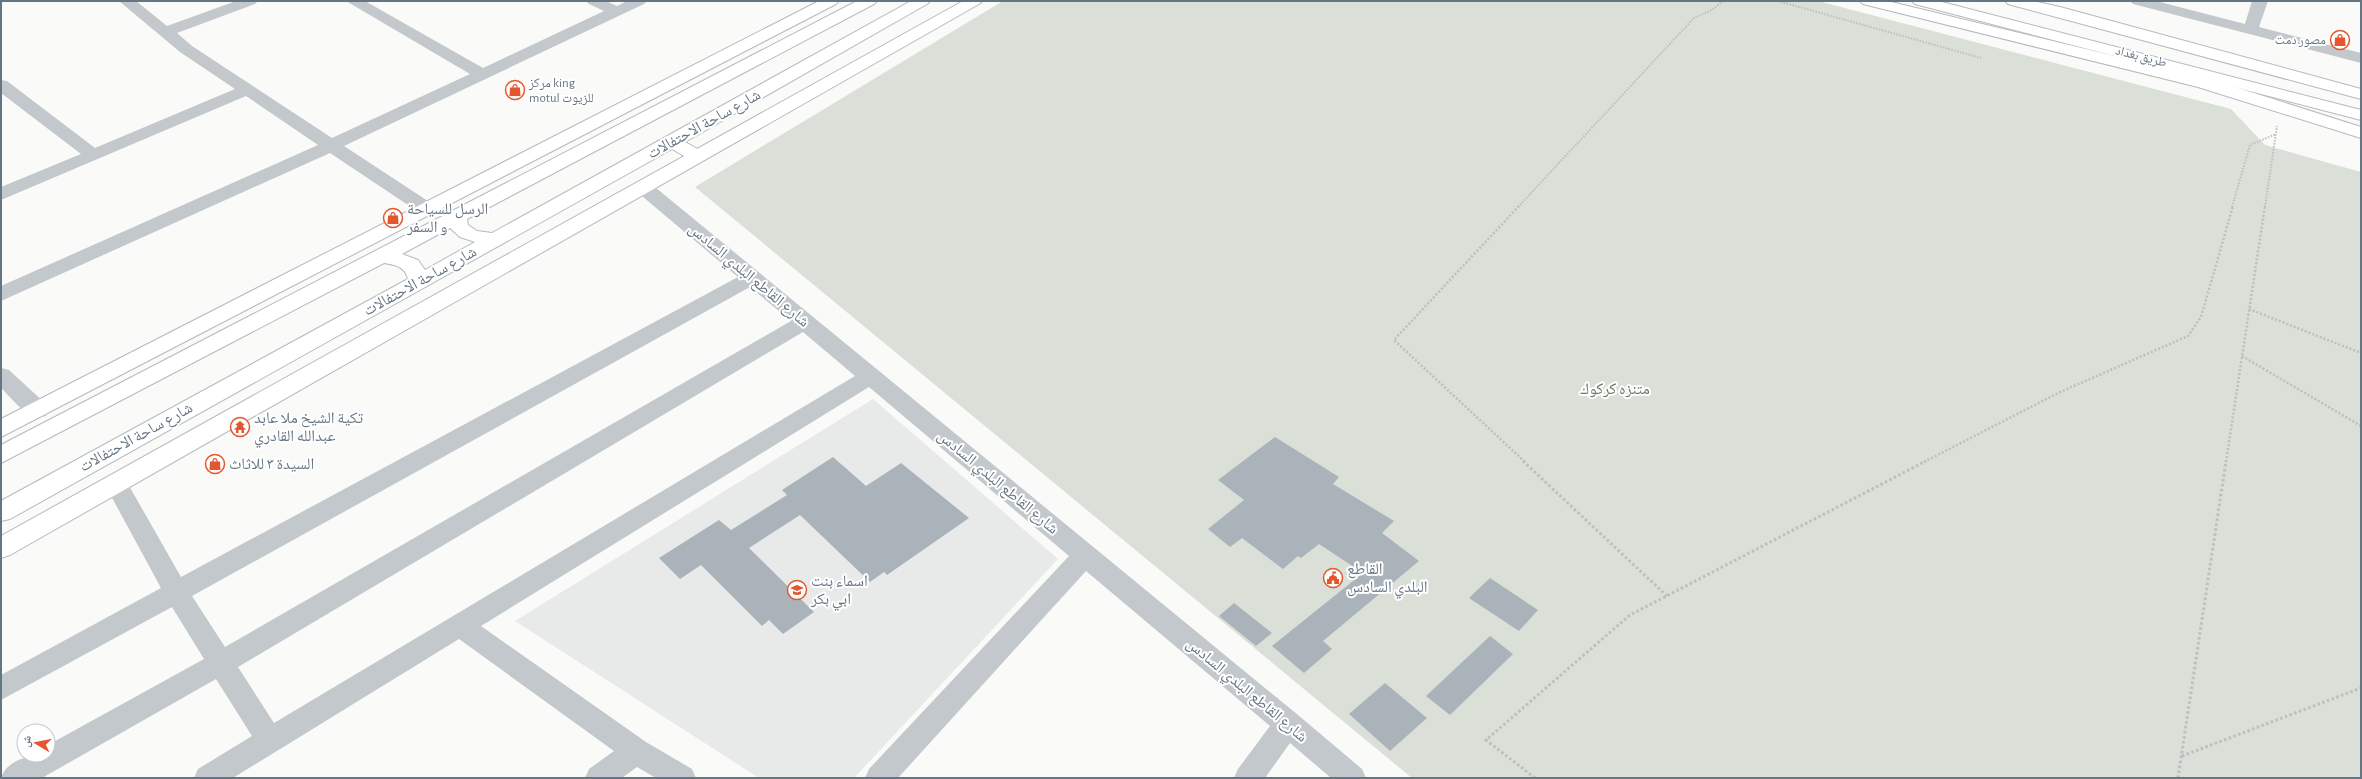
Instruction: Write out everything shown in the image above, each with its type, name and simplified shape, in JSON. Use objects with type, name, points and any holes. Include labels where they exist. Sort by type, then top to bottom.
[{"type":"main road","points":[[1,429],[831,1]]},
{"type":"main road","name":"شارع ساحة الاحتفالات","points":[[1,456],[78,414],[382,257],[644,117],[869,1]]},
{"type":"main road","name":"شارع ساحة الاحتفالات","points":[[1,512],[672,142],[922,1]]},
{"type":"main road","points":[[1,548],[974,1]]},
{"type":"main road","points":[[1868,1],[1923,6],[2204,83],[2361,133]]},
{"type":"main road","name":"طريق بغداد","points":[[2013,1],[2060,12],[2361,94]]},
{"type":"main road","name":"طريق بغداد","points":[[1923,6],[2361,115]]},
{"type":"main road","points":[[625,107],[644,117]]},
{"type":"main road","points":[[672,142],[697,156]]},
{"type":"main road","points":[[458,216],[458,226],[465,234],[478,238],[496,239]]},
{"type":"main road","points":[[382,257],[398,259],[410,264],[418,272],[419,282]]},
{"type":"street","points":[[127,1],[186,49],[427,209]]},
{"type":"street","points":[[166,32],[250,1]]},
{"type":"street","points":[[354,1],[482,74]]},
{"type":"street","points":[[594,1],[616,11]]},
{"type":"street","points":[[1,294],[330,146],[639,1]]},
{"type":"street","points":[[2138,1],[2361,58]]},
{"type":"street","points":[[2251,29],[2260,1]]},
{"type":"street","points":[[1,85],[94,155]]},
{"type":"street","points":[[1,194],[247,90]]},
{"type":"street","name":"شارع القاطع البلدي السادس","points":[[643,187],[1352,778]]},
{"type":"street","points":[[1,688],[752,278]]},
{"type":"street","points":[[15,778],[222,663],[806,322]]},
{"type":"street","points":[[1,375],[38,410]]},
{"type":"street","points":[[208,778],[870,376]]},
{"type":"street","points":[[116,483],[176,592],[270,741]]},
{"type":"street","points":[[879,778],[1084,555]]},
{"type":"street","points":[[460,625],[636,751],[682,778]]},
{"type":"street","points":[[1248,778],[1288,724]]},
{"type":"street","points":[[599,778],[636,751]]},
{"type":"path","points":[[1668,597],[1394,340],[1694,18],[1712,10],[1723,1]]},
{"type":"path","points":[[1778,1],[1981,58]]},
{"type":"path","points":[[2178,778],[2280,108]]},
{"type":"path","points":[[1535,778],[1486,740],[1630,616],[2058,393],[2188,336],[2201,317],[2250,145],[2276,134]]},
{"type":"path","points":[[2249,309],[2361,353]]},
{"type":"path","points":[[2242,356],[2361,426]]},
{"type":"path","points":[[2181,756],[2361,688]]},
{"type":"shaded area","name":"اسماء بنت ابي بكر","points":[[873,399],[1058,559],[854,778],[759,778],[515,621]]},
{"type":"green space","name":"متنزه كركوك","points":[[1003,1],[1818,1],[2231,109],[2265,145],[2361,172],[2361,778],[1412,778],[695,187]]},
{"type":"building","points":[[1275,437],[1339,477],[1333,484],[1394,521],[1382,533],[1419,561],[1323,641],[1332,649],[1304,673],[1272,646],[1363,573],[1319,544],[1301,558],[1298,556],[1283,569],[1242,538],[1230,547],[1208,529],[1244,500],[1218,480]]},
{"type":"building","points":[[833,457],[866,486],[901,463],[969,518],[887,575],[884,572],[870,582],[800,515],[749,548],[814,612],[783,634],[769,620],[762,626],[701,565],[680,579],[659,558],[719,520],[731,530],[787,495],[782,490]]},
{"type":"building","points":[[1490,578],[1538,610],[1519,631],[1469,598]]},
{"type":"building","points":[[1234,603],[1272,633],[1256,646],[1219,616]]},
{"type":"building","points":[[1490,636],[1513,654],[1450,715],[1426,696]]},
{"type":"building","points":[[1385,683],[1427,718],[1390,751],[1349,714]]},
{"type":"place","name":"مصور دمت","points":[[2340,40]]},
{"type":"place","name":"مركز king motul للزيوت","points":[[515,90]]},
{"type":"place","name":"الرسل للسياحة و السفر","points":[[393,218]]},
{"type":"place","name":"تكية الشيخ ملا عابد عبدالله القادري","points":[[240,427]]},
{"type":"place","name":"السيدة ٣ للاثاث","points":[[215,464]]},
{"type":"place","name":"القاطع البلدي السادس","points":[[1333,578]]},
{"type":"place","name":"اسماء بنت ابي بكر","points":[[797,590]]}]
